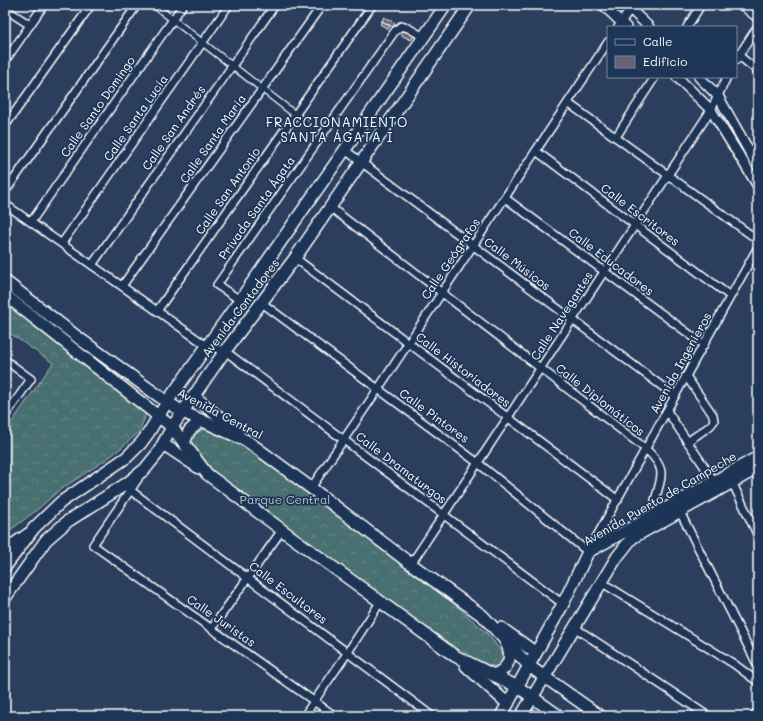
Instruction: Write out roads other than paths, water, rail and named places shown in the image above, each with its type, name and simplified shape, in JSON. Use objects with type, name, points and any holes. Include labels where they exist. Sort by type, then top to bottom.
[{"type":"main road","name":"Avenida Contadores","points":[[5,567],[33,529],[61,502],[126,457],[141,443],[168,402],[446,5]]},
{"type":"main road","name":"Avenida Contadores","points":[[5,598],[46,540],[68,521],[126,484],[145,469],[161,448],[172,427],[225,351],[295,258],[470,5]]},
{"type":"main road","name":"Avenida Central","points":[[5,281],[80,338],[183,412],[247,441],[483,616],[529,666],[600,716]]},
{"type":"main road","points":[[5,295],[172,427],[208,474]]},
{"type":"main road","points":[[185,378],[184,386],[193,393],[196,393],[247,441]]},
{"type":"main road","points":[[184,443],[189,431],[201,420]]},
{"type":"main road","points":[[141,443],[147,439],[154,439],[159,448],[208,474],[455,656],[508,704]]},
{"type":"main road","name":"Avenida Puerto de Campeche","points":[[521,716],[616,556],[632,538],[714,481],[758,457]]},
{"type":"main road","name":"Avenida Puerto de Campeche","points":[[501,716],[563,604],[588,552],[758,468]]},
{"type":"main road","points":[[483,616],[536,653]]},
{"type":"main road","points":[[493,675],[505,669],[510,657],[510,651],[501,635]]},
{"type":"main road","points":[[455,656],[518,687],[559,716]]},
{"type":"street","points":[[6,58],[44,5]]},
{"type":"street","points":[[5,126],[91,5]]},
{"type":"street","points":[[5,192],[137,5]]},
{"type":"street","points":[[154,5],[306,123]]},
{"type":"street","name":"Calle Santo Domingo","points":[[31,222],[183,5]]},
{"type":"street","name":"Calle Santa Lucía","points":[[62,243],[229,5]]},
{"type":"street","name":"Calle San Andrés","points":[[92,265],[275,5]]},
{"type":"street","name":"Calle Santa María","points":[[122,286],[322,5]]},
{"type":"street","name":"Calle San Antonio","points":[[157,311],[371,8],[371,5]]},
{"type":"street","points":[[603,5],[622,26],[630,6],[648,26]]},
{"type":"street","points":[[688,26],[701,5]]},
{"type":"street","points":[[741,5],[758,19]]},
{"type":"street","points":[[5,9],[30,25]]},
{"type":"street","name":"Privada Santa Ágata","points":[[240,300],[217,285],[395,31],[401,26],[408,28],[424,37]]},
{"type":"street","points":[[758,26],[737,58],[758,71]]},
{"type":"street","name":"Calle Geógrafos","points":[[311,488],[607,44]]},
{"type":"street","points":[[616,137],[654,78]]},
{"type":"street","points":[[678,78],[711,110],[758,186]]},
{"type":"street","points":[[700,78],[718,96],[758,167]]},
{"type":"street","name":"Calle Navegantes","points":[[411,564],[711,110],[727,78]]},
{"type":"street","points":[[568,103],[758,240]]},
{"type":"street","name":"Calle Músicos","points":[[345,150],[675,396]]},
{"type":"street","name":"Calle Escritores","points":[[536,152],[730,296]]},
{"type":"street","name":"Calle Educadores","points":[[505,198],[704,345]]},
{"type":"street","points":[[5,204],[207,346],[225,351]]},
{"type":"street","name":"Calle Diplomáticos","points":[[330,207],[646,449],[657,459],[661,467],[661,479],[655,500]]},
{"type":"street","name":"Avenida Ingenieros","points":[[588,552],[758,247]]},
{"type":"street","name":"Calle Historiadores","points":[[295,258],[618,500]]},
{"type":"street","name":"Calle Pintores","points":[[262,303],[478,463],[588,552]]},
{"type":"street","name":"Calle Dramaturgos","points":[[225,351],[563,604]]},
{"type":"street","points":[[5,360],[31,379],[5,416]]},
{"type":"street","points":[[686,376],[713,415],[714,421],[710,426],[687,442]]},
{"type":"street","points":[[667,411],[714,481]]},
{"type":"street","points":[[130,490],[145,469]]},
{"type":"street","points":[[732,482],[758,536]]},
{"type":"street","name":"Calle Juristas","points":[[130,490],[93,545],[335,716]]},
{"type":"street","name":"Calle Escultores","points":[[130,490],[432,716]]},
{"type":"street","points":[[677,507],[758,666]]},
{"type":"street","points":[[5,549],[33,529]]},
{"type":"street","points":[[212,628],[282,530]]},
{"type":"street","points":[[601,582],[734,664],[758,682]]},
{"type":"street","points":[[304,716],[381,601]]},
{"type":"street","points":[[574,628],[708,716]]},
{"type":"street","points":[[754,716],[758,710]]},
{"type":"district","name":"FRACCIONAMIENTO SANTA ÁGATA I","points":[[337,130]]},
{"type":"park label","name":"Parque Central","points":[[285,500]]}]
